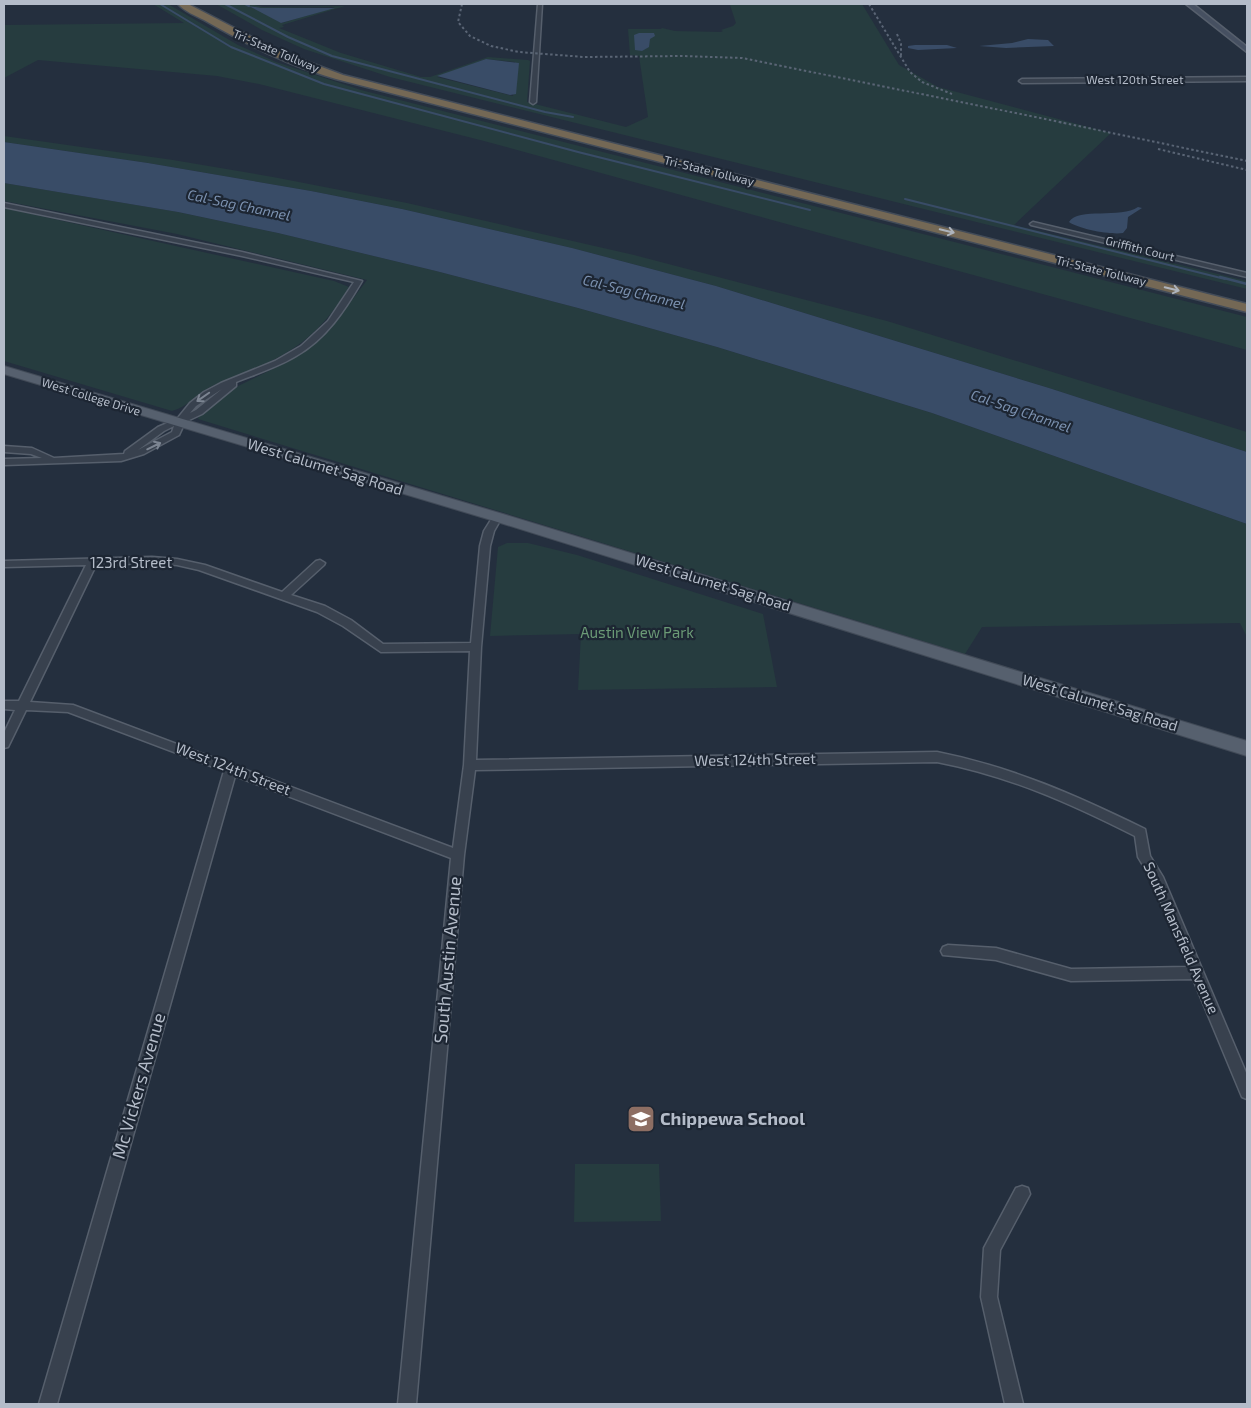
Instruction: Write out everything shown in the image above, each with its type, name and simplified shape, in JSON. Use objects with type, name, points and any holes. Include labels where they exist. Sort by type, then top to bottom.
[{"type":"highway","name":"Tri-State Tollway","points":[[182,4],[263,49],[310,68],[371,86],[1247,308]]},
{"type":"highway","name":"Tri-State Tollway","points":[[203,4],[282,46],[329,65],[389,82],[1247,297]]},
{"type":"main road","name":"West College Drive","points":[[4,370],[178,423]]},
{"type":"main road","name":"West Calumet Sag Road","points":[[178,423],[497,517],[1247,749]]},
{"type":"street","points":[[533,102],[540,4]]},
{"type":"street","points":[[1189,4],[1247,50]]},
{"type":"street","points":[[1167,74],[1174,80]]},
{"type":"street","name":"West 120th Street","points":[[1022,81],[1247,79]]},
{"type":"street","points":[[4,205],[242,254],[358,281],[346,303],[322,332],[294,355],[236,380],[199,412],[178,423],[176,433],[141,452],[121,458],[4,462]]},
{"type":"street","name":"Griffith Court","points":[[1033,224],[1247,275]]},
{"type":"street","points":[[4,449],[32,451],[58,460]]},
{"type":"street","name":"South Austin Avenue","points":[[407,1404],[458,855],[470,765],[476,647],[485,546],[489,531],[497,517]]},
{"type":"street","name":"123rd Street","points":[[4,564],[152,560],[176,562],[201,567],[322,609],[381,648],[476,647]]},
{"type":"street","points":[[4,744],[92,562]]},
{"type":"street","points":[[284,596],[320,563]]},
{"type":"street","name":"West 124th Street","points":[[4,705],[69,708],[458,855]]},
{"type":"street","name":"West 124th Street","points":[[470,765],[937,758],[972,764],[1036,785]]},
{"type":"street","name":"Mc Vickers Avenue","points":[[48,1404],[231,768]]},
{"type":"street","name":"South Mansfield Avenue","points":[[1036,785],[1074,800],[1141,834],[1144,857],[1157,877],[1247,1092]]},
{"type":"street","points":[[948,951],[996,954],[1071,975],[1197,973]]},
{"type":"street","points":[[1014,1404],[989,1297],[992,1248],[1022,1194]]},
{"type":"green space","points":[[153,4],[168,4],[238,45],[276,62],[361,90],[1247,317],[1247,350],[484,141],[259,84],[217,76],[38,60],[4,78],[4,25],[184,23]]},
{"type":"green space","points":[[216,4],[251,4],[263,7],[345,6],[282,25],[284,27],[279,28],[341,53],[421,77],[430,77],[488,57],[528,60],[530,61],[527,102],[626,127],[648,117],[639,56],[630,55],[628,29],[662,28],[675,31],[721,32],[723,31],[721,30],[736,23],[730,5],[862,4],[899,65],[938,87],[1111,133],[1014,225],[1247,281],[1247,289],[390,77],[304,49],[262,30]],"holes":[[[249,6],[259,8],[335,7],[282,23]],[[486,59],[515,62],[513,96],[437,77]]]},
{"type":"green space","points":[[4,136],[173,160],[273,177],[407,203],[634,255],[887,321],[1247,432],[1247,452],[1049,388],[716,286],[572,248],[402,209],[311,191],[148,163],[4,142]]},
{"type":"green space","points":[[4,183],[178,212],[278,233],[578,308],[717,347],[932,413],[1247,524],[1247,637],[1240,623],[982,627],[965,654],[198,419],[200,413],[232,389],[289,361],[312,345],[331,328],[367,280],[177,234],[4,201]]},
{"type":"green space","points":[[4,208],[334,281],[349,287],[327,319],[303,342],[258,368],[214,385],[183,406],[172,411],[4,361]]},
{"type":"green space","name":"Austin View Park","points":[[507,543],[528,543],[577,555],[763,614],[777,687],[578,690],[581,634],[490,636],[498,547]]},
{"type":"green space","points":[[575,1164],[659,1164],[661,1221],[574,1222]]},
{"type":"water","points":[[249,6],[261,8],[335,8],[281,23]]},
{"type":"water","points":[[654,33],[655,36],[650,39],[649,47],[642,51],[635,50],[634,35]]},
{"type":"water","points":[[1028,39],[1048,40],[1054,46],[1006,48],[979,46],[1012,43]]},
{"type":"water","points":[[947,45],[957,48],[918,50],[908,48],[908,46]]},
{"type":"water","points":[[486,59],[519,63],[516,94],[510,95],[437,76]]},
{"type":"water","name":"Cal-Sag Channel","points":[[4,142],[148,163],[311,191],[402,209],[572,248],[716,286],[1049,388],[1247,452],[1247,524],[932,413],[717,347],[578,308],[278,233],[178,212],[4,183]]},
{"type":"water","points":[[1138,207],[1142,208],[1128,217],[1127,228],[1123,233],[1095,231],[1069,222],[1081,215],[1121,212]]},
{"type":"waterway","points":[[160,4],[231,47],[324,84],[578,152],[810,210]]},
{"type":"waterway","points":[[225,4],[288,37],[332,56],[545,112],[573,117]]},
{"type":"waterway","points":[[245,4],[249,6]]},
{"type":"waterway","points":[[905,199],[1225,279]]},
{"type":"waterway","points":[[1220,277],[1247,284]]},
{"type":"railway","points":[[462,4],[458,22],[470,36],[491,46],[519,52],[584,57],[682,56],[742,58],[1065,123]]},
{"type":"railway","points":[[869,4],[901,57]]},
{"type":"railway","points":[[897,34],[901,44],[901,57]]},
{"type":"railway","points":[[901,57],[910,72],[922,82],[952,94]]},
{"type":"railway","points":[[1059,122],[1247,161]]},
{"type":"railway","points":[[1158,149],[1247,170]]},
{"type":"place","name":"Chippewa School","points":[[641,1119]]}]
